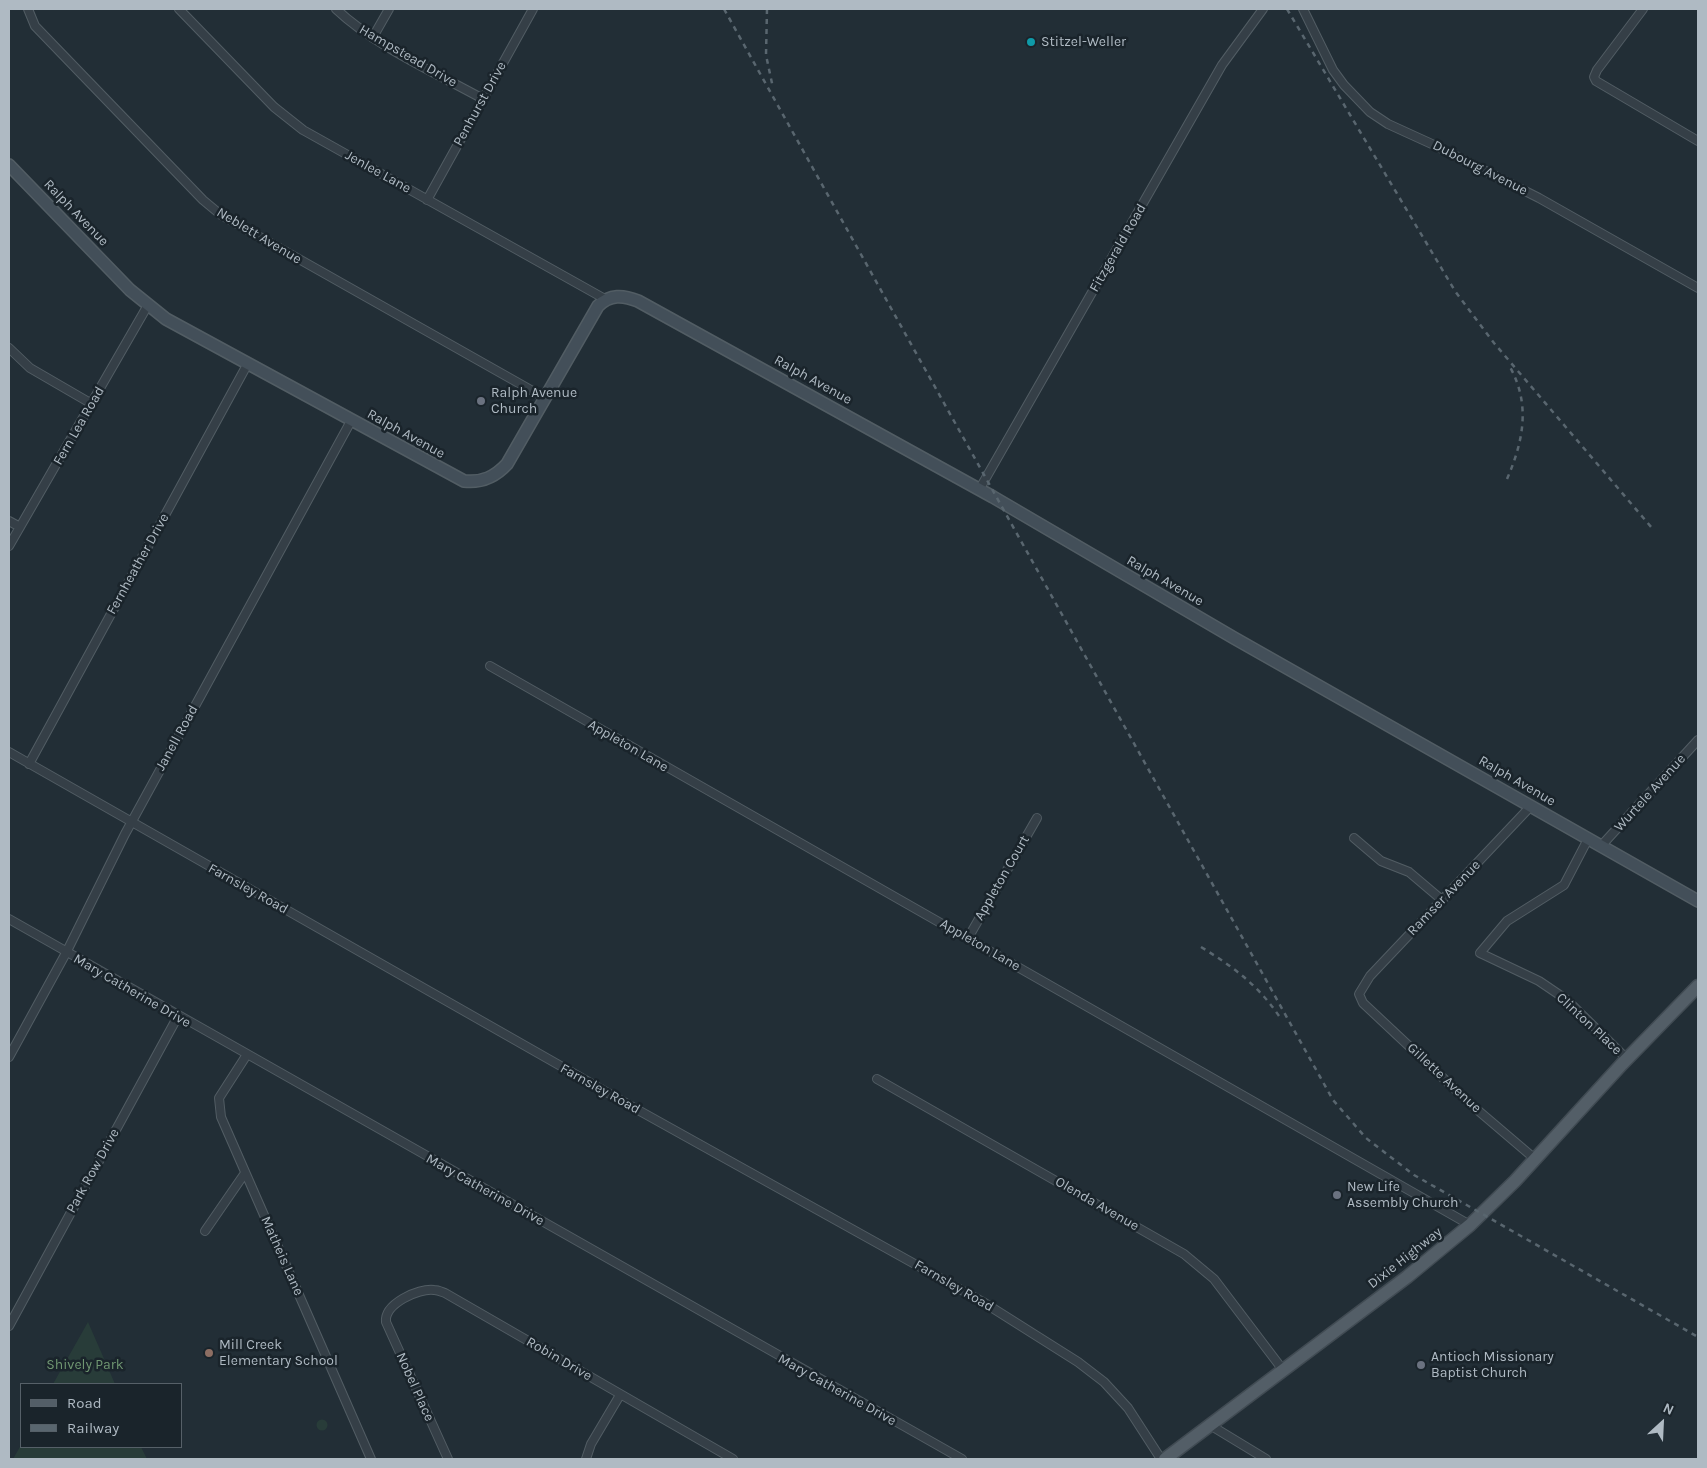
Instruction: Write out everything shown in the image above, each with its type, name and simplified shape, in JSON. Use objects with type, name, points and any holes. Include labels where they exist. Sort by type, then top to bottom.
[{"type":"main road","name":"Dixie Highway","points":[[1163,1459],[1407,1277],[1470,1225],[1698,986]]},
{"type":"street","name":"Neblett Avenue","points":[[28,9],[35,26],[203,200],[221,215],[545,398]]},
{"type":"street","name":"Jenlee Lane","points":[[179,9],[284,115],[303,130],[605,298]]},
{"type":"street","name":"Hampstead Drive","points":[[336,9],[349,22],[373,37],[483,99]]},
{"type":"street","points":[[373,37],[389,9]]},
{"type":"street","name":"Penhurst Drive","points":[[428,200],[533,9]]},
{"type":"street","name":"Fitzgerald Road","points":[[979,490],[1222,66],[1263,9]]},
{"type":"street","name":"Dubourg Avenue","points":[[1303,9],[1333,70],[1349,91],[1370,112],[1388,124],[1434,144],[1539,198],[1698,288]]},
{"type":"street","points":[[1644,9],[1597,70],[1594,76],[1596,81],[1698,141]]},
{"type":"street","name":"Ralph Avenue","points":[[9,165],[130,290],[166,319],[458,479],[479,482],[492,477],[507,464],[594,312],[605,298],[627,297],[638,301],[979,490],[1234,638],[1698,901]]},
{"type":"street","name":"Fern Lea Road","points":[[9,546],[148,305]]},
{"type":"street","points":[[9,348],[36,372],[92,404]]},
{"type":"street","name":"Fernheather Drive","points":[[29,764],[247,365]]},
{"type":"street","name":"Janell Road","points":[[9,1057],[66,953],[131,823],[351,421]]},
{"type":"street","points":[[9,521],[20,527]]},
{"type":"street","name":"Appleton Lane","points":[[490,666],[1470,1225]]},
{"type":"street","name":"Wurtele Avenue","points":[[1601,846],[1698,740]]},
{"type":"street","name":"Farnsley Road","points":[[9,752],[638,1110],[964,1291],[1020,1325],[1104,1382],[1128,1408],[1163,1459]]},
{"type":"street","name":"Ramser Avenue","points":[[1360,991],[1370,976],[1531,806]]},
{"type":"street","name":"Appleton Court","points":[[968,938],[1037,818]]},
{"type":"street","points":[[1354,838],[1381,861],[1409,872],[1442,900]]},
{"type":"street","name":"Clinton Place","points":[[1588,839],[1564,885],[1506,921],[1480,953],[1539,981],[1567,1000],[1627,1059]]},
{"type":"street","name":"Mary Catherine Drive","points":[[9,919],[246,1056],[962,1459]]},
{"type":"street","name":"Gillette Avenue","points":[[1360,991],[1363,1002],[1474,1107],[1535,1159]]},
{"type":"street","name":"Park Row Drive","points":[[9,1326],[178,1016]]},
{"type":"street","name":"Matheis Lane","points":[[246,1056],[222,1092],[218,1103],[221,1117],[371,1459]]},
{"type":"street","name":"Olenda Avenue","points":[[877,1079],[1184,1254],[1214,1279],[1283,1370]]},
{"type":"street","points":[[205,1231],[245,1173]]},
{"type":"street","name":"Robin Drive","points":[[386,1314],[395,1303],[425,1290],[436,1290],[733,1459]]},
{"type":"street","name":"Nobel Place","points":[[386,1314],[386,1322],[448,1459]]},
{"type":"street","points":[[586,1459],[591,1444],[620,1394]]},
{"type":"street","points":[[1210,1425],[1266,1459]]},
{"type":"green space","name":"Shively Park","points":[[88,1322],[115,1383],[54,1383]]},
{"type":"green space","points":[[322,1419],[328,1425],[322,1431],[316,1425]]},
{"type":"green space","points":[[20,1447],[142,1448],[147,1459],[13,1459]]},
{"type":"railway","points":[[724,9],[1333,1100],[1366,1138],[1414,1175],[1698,1337]]},
{"type":"railway","points":[[767,9],[766,55],[773,88]]},
{"type":"railway","points":[[1287,9],[1455,291],[1494,343],[1652,528]]},
{"type":"railway","points":[[1507,479],[1521,437],[1522,423],[1521,395],[1510,367]]},
{"type":"railway","points":[[1201,947],[1244,977],[1279,1016]]},
{"type":"place","name":"Stitzel-Weller","points":[[1031,42]]},
{"type":"place","name":"Ralph Avenue Church","points":[[481,401]]},
{"type":"place","name":"New Life Assembly Church","points":[[1337,1195]]},
{"type":"place","name":"Mill Creek Elementary School","points":[[209,1353]]},
{"type":"place","name":"Antioch Missionary Baptist Church","points":[[1421,1365]]}]
